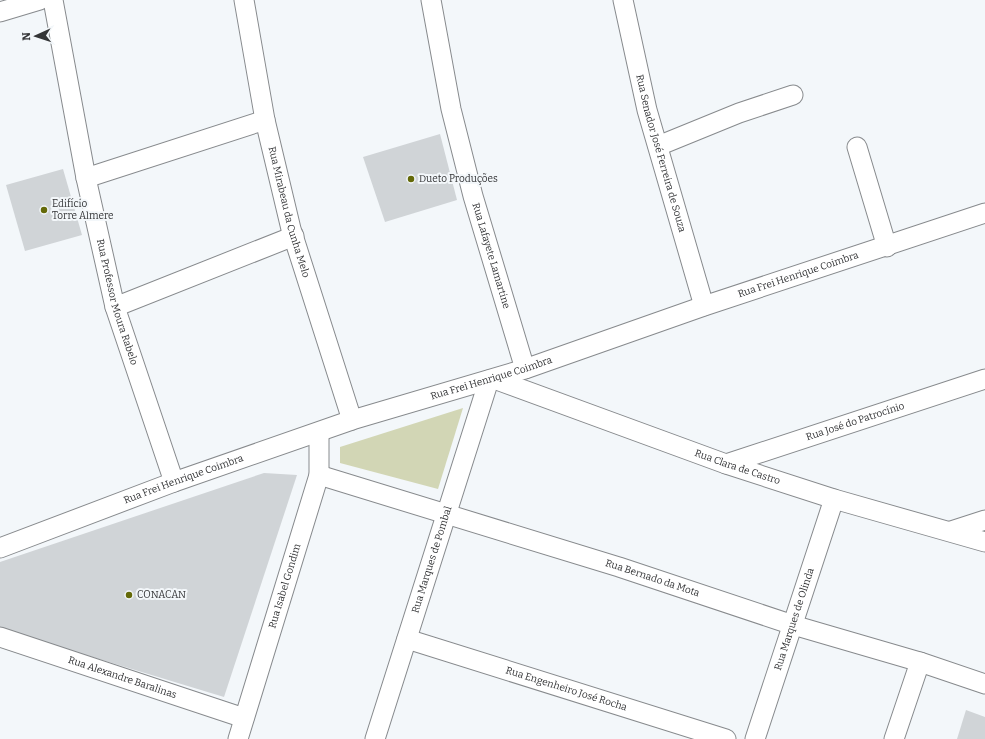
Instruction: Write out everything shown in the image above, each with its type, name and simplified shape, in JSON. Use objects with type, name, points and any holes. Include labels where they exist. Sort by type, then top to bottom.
[{"type":"street","points":[[0,12],[40,0]]},
{"type":"street","name":"Rua Professor Moura Rabelo","points":[[53,0],[86,178],[115,307],[174,482]]},
{"type":"street","name":"Rua Mirabeau da Cunha Melo","points":[[244,0],[266,120],[294,236],[352,420]]},
{"type":"street","name":"Rua Lafayete Lamartine","points":[[431,0],[450,109],[473,196],[525,369]]},
{"type":"street","name":"Rua Senador José Ferreira de Souza","points":[[623,0],[647,110],[704,306]]},
{"type":"street","points":[[658,146],[739,113],[793,95]]},
{"type":"street","points":[[86,178],[266,120]]},
{"type":"street","points":[[857,147],[887,247]]},
{"type":"street","name":"Rua Frei Henrique Coimbra","points":[[0,548],[174,482],[352,420],[525,369],[704,306],[887,247],[985,213]]},
{"type":"street","points":[[115,307],[294,236]]},
{"type":"street","name":"Rua Clara de Castro","points":[[492,379],[726,464],[834,499],[985,542]]},
{"type":"street","name":"Rua Marques de Pombal","points":[[375,739],[447,513],[492,379]]},
{"type":"street","name":"Rua José do Patrocínio","points":[[726,464],[985,379]]},
{"type":"street","name":"Rua Isabel Gondim","points":[[238,739],[319,475],[319,432]]},
{"type":"street","name":"Rua Bernado da Mota","points":[[319,475],[447,513],[619,567],[793,625],[920,662],[985,684]]},
{"type":"street","name":"Rua Marques de Olinda","points":[[755,739],[834,499]]},
{"type":"street","points":[[951,532],[985,520]]},
{"type":"street","name":"Rua Alexandre Baralinas","points":[[0,637],[244,718]]},
{"type":"street","name":"Rua Engenheiro José Rocha","points":[[407,639],[726,739]]},
{"type":"street","points":[[894,739],[920,662]]},
{"type":"green space","points":[[463,408],[438,489],[340,463],[340,447]]},
{"type":"building","name":"Dueto Produções","points":[[440,134],[457,200],[385,222],[363,157]]},
{"type":"building","name":"Edifício Torre Almere","points":[[63,169],[82,235],[25,251],[6,185]]},
{"type":"building","name":"CONACAN","points":[[264,473],[297,475],[224,697],[0,629],[0,562]]},
{"type":"building","points":[[966,710],[985,717],[985,739],[957,739]]},
{"type":"place","name":"Dueto Produções","points":[[411,179]]},
{"type":"place","name":"Edifício Torre Almere","points":[[44,210]]},
{"type":"place","name":"CONACAN","points":[[129,595]]}]
